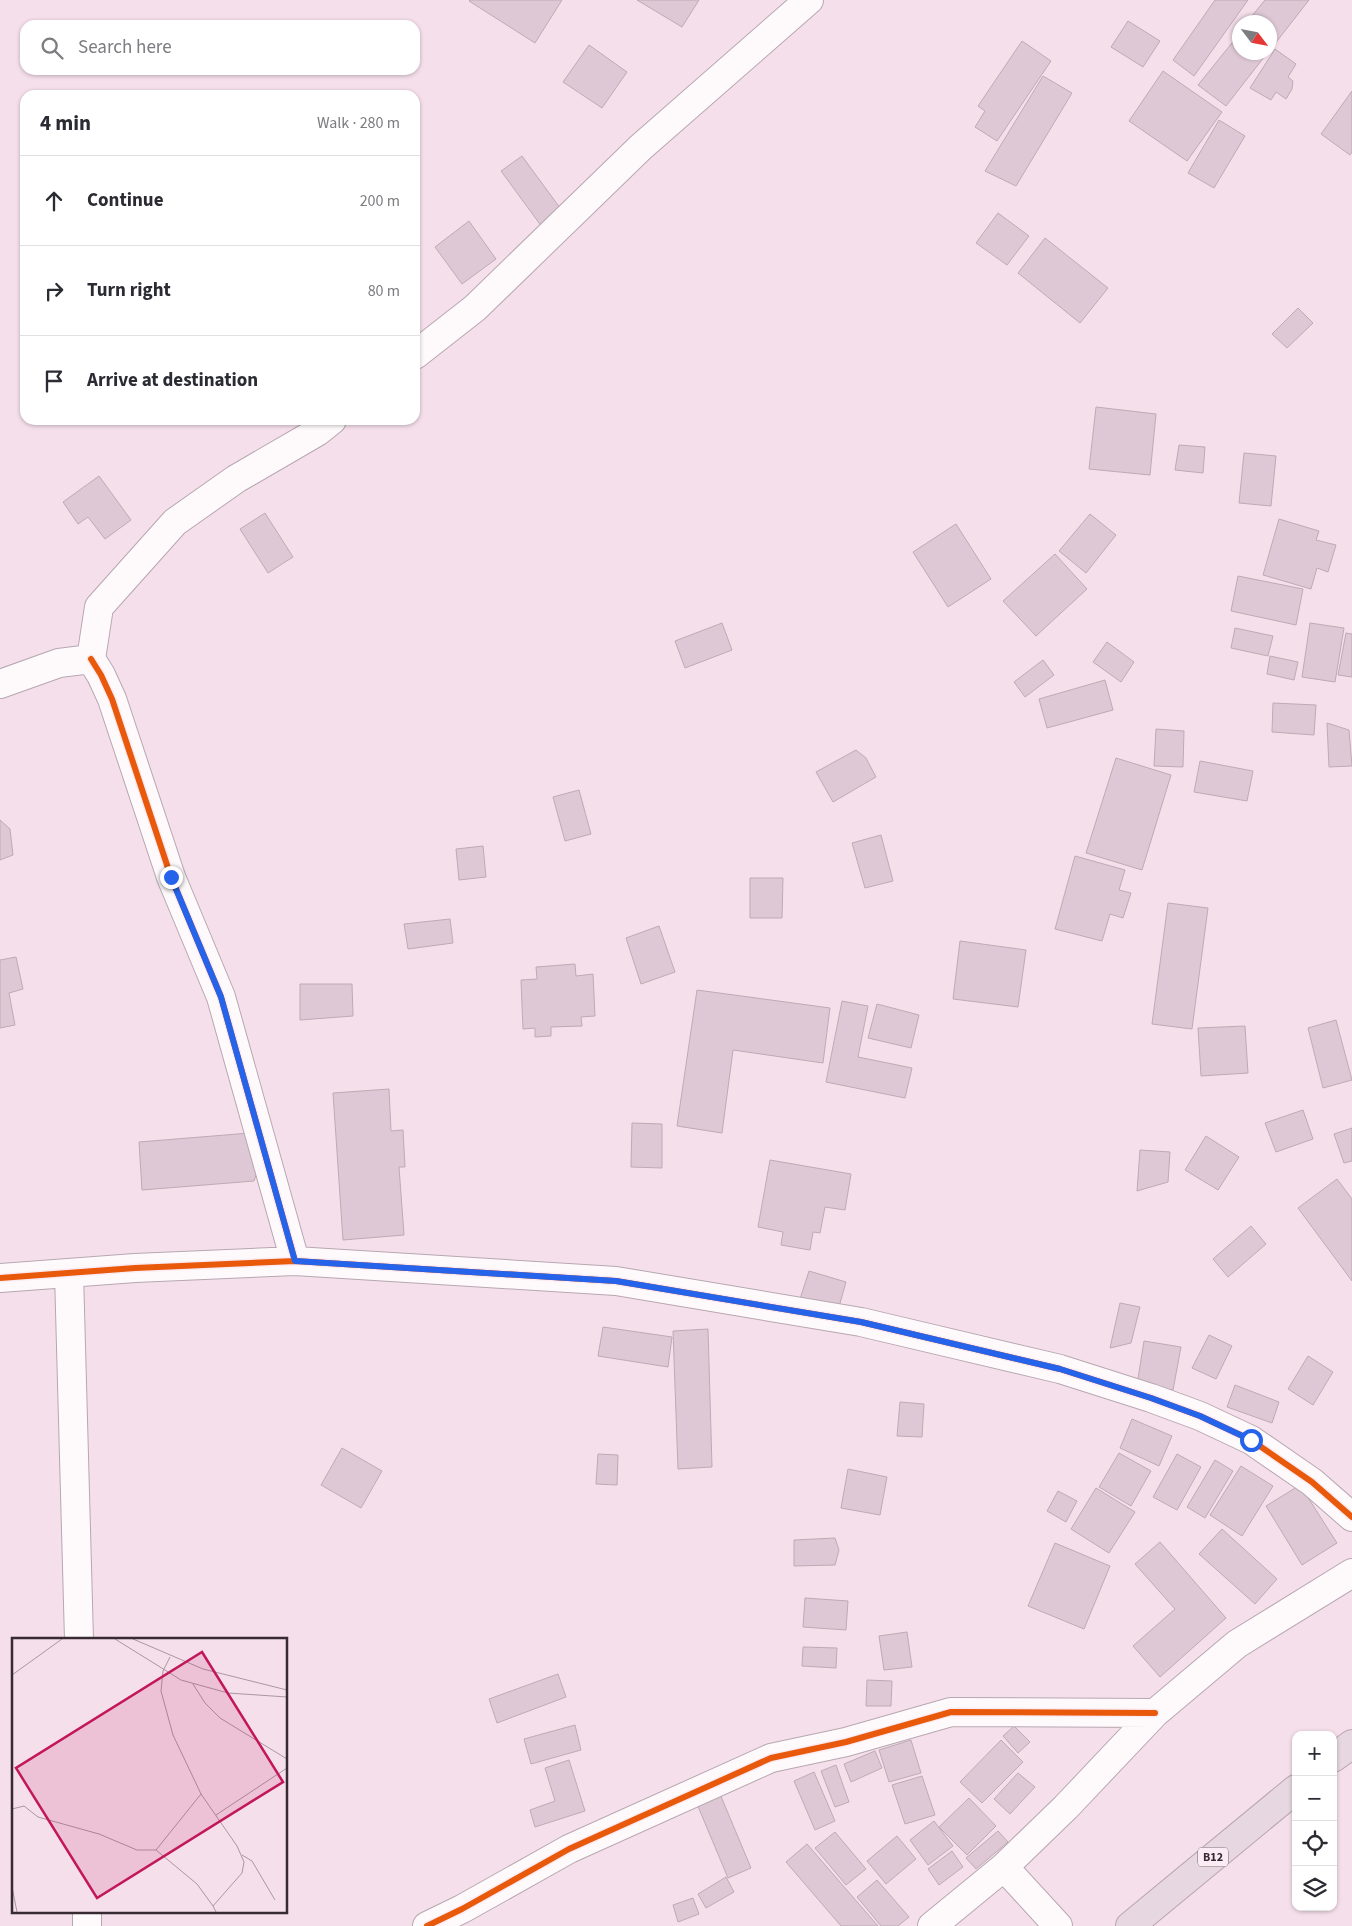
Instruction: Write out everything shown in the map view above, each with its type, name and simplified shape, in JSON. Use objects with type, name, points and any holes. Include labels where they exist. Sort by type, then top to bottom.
[{"type":"highway","points":[[1337,1755],[1352,1744]]},
{"type":"highway","name":"B12","points":[[1130,1926],[1292,1791]]},
{"type":"street","points":[[420,351],[475,308],[641,147],[809,0]]},
{"type":"street","points":[[295,1261],[221,997],[171,877],[112,699],[91,659],[99,607],[175,522],[236,479],[326,425]]},
{"type":"street","points":[[0,684],[59,663],[91,659]]},
{"type":"street","points":[[0,1278],[135,1268],[295,1261],[616,1281],[861,1322],[1060,1369],[1200,1416],[1251,1440],[1312,1482],[1352,1517]]},
{"type":"street","points":[[69,1273],[79,1638]]},
{"type":"street","points":[[932,1926],[971,1896],[1004,1867],[1066,1806],[1155,1713],[1237,1644],[1352,1573]]},
{"type":"street","points":[[427,1926],[462,1909],[569,1849],[771,1758],[846,1742],[951,1712],[1155,1713]]},
{"type":"street","points":[[1004,1867],[1058,1926]]},
{"type":"building","points":[[470,0],[562,0],[535,43]]},
{"type":"building","points":[[637,0],[699,0],[682,27]]},
{"type":"building","points":[[1215,0],[1248,0],[1237,15],[1232,15],[1232,23],[1194,76],[1173,60]]},
{"type":"building","points":[[1265,0],[1309,0],[1277,41],[1277,15],[1253,15]]},
{"type":"building","points":[[1128,21],[1160,41],[1143,67],[1111,47]]},
{"type":"building","points":[[1022,41],[1051,61],[997,141],[975,127],[985,111],[978,106]]},
{"type":"building","points":[[1232,43],[1232,60],[1262,60],[1226,106],[1198,85]]},
{"type":"building","points":[[589,45],[627,72],[602,108],[563,82]]},
{"type":"building","points":[[1277,50],[1296,64],[1288,77],[1293,81],[1292,89],[1286,99],[1276,92],[1271,100],[1250,88],[1268,60],[1277,60]]},
{"type":"building","points":[[1163,71],[1222,112],[1187,161],[1129,121]]},
{"type":"building","points":[[1043,76],[1072,93],[1016,186],[985,171]]},
{"type":"building","points":[[1352,91],[1352,152],[1350,155],[1321,134]]},
{"type":"building","points":[[1219,120],[1245,136],[1214,188],[1188,173]]},
{"type":"building","points":[[522,156],[563,212],[542,227],[501,171]]},
{"type":"building","points":[[998,213],[1029,236],[1007,265],[976,243]]},
{"type":"building","points":[[469,221],[496,259],[462,284],[435,247]]},
{"type":"building","points":[[1045,238],[1108,288],[1080,323],[1018,273]]},
{"type":"building","points":[[1298,308],[1313,323],[1287,348],[1272,334]]},
{"type":"building","points":[[1096,407],[1156,414],[1150,475],[1089,469]]},
{"type":"building","points":[[1179,445],[1205,447],[1203,473],[1175,470]]},
{"type":"building","points":[[1244,453],[1276,456],[1271,506],[1239,503]]},
{"type":"building","points":[[99,476],[131,520],[105,539],[88,517],[78,524],[63,502]]},
{"type":"building","points":[[265,513],[293,557],[268,573],[240,529]]},
{"type":"building","points":[[1090,514],[1116,535],[1086,573],[1059,551]]},
{"type":"building","points":[[1279,519],[1319,531],[1316,540],[1336,545],[1328,572],[1317,568],[1311,589],[1263,575]]},
{"type":"building","points":[[956,524],[991,579],[948,607],[913,552]]},
{"type":"building","points":[[1055,554],[1087,589],[1036,636],[1003,601]]},
{"type":"building","points":[[1238,576],[1303,589],[1296,625],[1231,611]]},
{"type":"building","points":[[722,623],[732,650],[685,668],[675,641]]},
{"type":"building","points":[[1310,623],[1344,628],[1335,682],[1302,677]]},
{"type":"building","points":[[1235,628],[1273,636],[1268,656],[1231,648]]},
{"type":"building","points":[[1346,633],[1352,634],[1352,677],[1338,675]]},
{"type":"building","points":[[1107,642],[1134,662],[1121,682],[1093,662]]},
{"type":"building","points":[[1270,656],[1298,662],[1294,680],[1267,674]]},
{"type":"building","points":[[1043,660],[1054,675],[1025,697],[1014,682]]},
{"type":"building","points":[[1105,680],[1113,710],[1047,728],[1039,699]]},
{"type":"building","points":[[1273,703],[1316,705],[1314,735],[1272,732]]},
{"type":"building","points":[[1327,723],[1349,730],[1352,766],[1329,767]]},
{"type":"building","points":[[1156,729],[1184,731],[1183,767],[1154,766]]},
{"type":"building","points":[[856,750],[866,758],[876,777],[833,802],[816,772]]},
{"type":"building","points":[[1116,758],[1171,775],[1142,870],[1086,853]]},
{"type":"building","points":[[1200,761],[1253,771],[1247,801],[1194,792]]},
{"type":"building","points":[[579,790],[591,834],[565,841],[553,797]]},
{"type":"building","points":[[0,820],[10,829],[13,855],[0,860]]},
{"type":"building","points":[[881,835],[893,881],[865,888],[852,843]]},
{"type":"building","points":[[483,846],[486,877],[459,880],[456,849]]},
{"type":"building","points":[[1075,856],[1125,870],[1119,890],[1131,893],[1123,918],[1110,914],[1102,941],[1055,929]]},
{"type":"building","points":[[750,878],[783,878],[782,918],[750,918]]},
{"type":"building","points":[[1168,903],[1208,908],[1192,1029],[1152,1024]]},
{"type":"building","points":[[450,919],[453,943],[408,949],[404,924]]},
{"type":"building","points":[[659,926],[675,972],[641,984],[626,938]]},
{"type":"building","points":[[960,941],[1026,950],[1018,1007],[953,999]]},
{"type":"building","points":[[16,957],[23,989],[9,993],[15,1025],[0,1028],[0,960]]},
{"type":"building","points":[[575,964],[576,976],[593,974],[595,1016],[581,1017],[582,1026],[551,1027],[551,1036],[535,1037],[535,1028],[523,1029],[521,980],[537,979],[536,967]]},
{"type":"building","points":[[300,984],[352,984],[353,1016],[300,1020]]},
{"type":"building","points":[[697,990],[830,1008],[823,1063],[733,1050],[722,1133],[677,1126]]},
{"type":"building","points":[[842,1001],[868,1006],[858,1057],[912,1068],[905,1098],[826,1082]]},
{"type":"building","points":[[877,1004],[919,1015],[911,1048],[868,1038]]},
{"type":"building","points":[[1336,1020],[1352,1080],[1323,1088],[1308,1028]]},
{"type":"building","points":[[1245,1026],[1248,1073],[1201,1076],[1198,1028]]},
{"type":"building","points":[[389,1089],[391,1131],[403,1130],[405,1167],[399,1167],[404,1235],[343,1240],[333,1093]]},
{"type":"building","points":[[1303,1110],[1313,1139],[1276,1152],[1265,1123]]},
{"type":"building","points":[[632,1123],[662,1124],[662,1168],[631,1167]]},
{"type":"building","points":[[1352,1128],[1352,1161],[1344,1163],[1334,1134]]},
{"type":"building","points":[[250,1133],[260,1163],[254,1181],[142,1190],[139,1142]]},
{"type":"building","points":[[1206,1136],[1239,1157],[1218,1190],[1185,1170]]},
{"type":"building","points":[[1140,1150],[1170,1152],[1168,1182],[1137,1191]]},
{"type":"building","points":[[770,1160],[851,1174],[845,1210],[825,1207],[820,1233],[813,1232],[810,1250],[781,1245],[783,1232],[758,1227]]},
{"type":"building","points":[[1337,1179],[1352,1199],[1352,1281],[1298,1208]]},
{"type":"building","points":[[1251,1226],[1266,1244],[1228,1277],[1213,1259]]},
{"type":"building","points":[[809,1271],[846,1282],[837,1314],[799,1302]]},
{"type":"building","points":[[1120,1303],[1140,1307],[1131,1343],[1110,1348]]},
{"type":"building","points":[[603,1327],[672,1337],[668,1367],[598,1356]]},
{"type":"building","points":[[708,1329],[712,1467],[678,1469],[673,1331]]},
{"type":"building","points":[[1209,1335],[1232,1346],[1216,1379],[1192,1368]]},
{"type":"building","points":[[1144,1341],[1181,1347],[1173,1390],[1137,1385]]},
{"type":"building","points":[[1308,1356],[1333,1372],[1313,1405],[1288,1389]]},
{"type":"building","points":[[1235,1385],[1279,1402],[1272,1423],[1227,1407]]},
{"type":"building","points":[[900,1402],[924,1404],[922,1437],[897,1436]]},
{"type":"building","points":[[1132,1419],[1172,1436],[1159,1466],[1120,1448]]},
{"type":"building","points":[[342,1448],[382,1471],[361,1508],[321,1485]]},
{"type":"building","points":[[1119,1453],[1151,1471],[1131,1506],[1099,1487]]},
{"type":"building","points":[[598,1454],[618,1455],[617,1485],[596,1484]]},
{"type":"building","points":[[1177,1454],[1201,1467],[1177,1510],[1153,1497]]},
{"type":"building","points":[[1215,1460],[1233,1471],[1205,1518],[1187,1507]]},
{"type":"building","points":[[1241,1466],[1273,1486],[1242,1536],[1210,1515]]},
{"type":"building","points":[[848,1469],[887,1477],[880,1515],[841,1508]]},
{"type":"building","points":[[1300,1485],[1337,1543],[1302,1565],[1266,1506]]},
{"type":"building","points":[[1096,1488],[1135,1512],[1109,1553],[1071,1529]]},
{"type":"building","points":[[1058,1491],[1077,1501],[1066,1522],[1047,1511]]},
{"type":"building","points":[[1222,1529],[1277,1579],[1255,1604],[1199,1554]]},
{"type":"building","points":[[835,1538],[839,1550],[835,1565],[794,1566],[794,1540]]},
{"type":"building","points":[[1160,1542],[1226,1618],[1160,1677],[1133,1646],[1175,1609],[1135,1564]]},
{"type":"building","points":[[1055,1543],[1110,1566],[1084,1629],[1028,1606]]},
{"type":"building","points":[[805,1598],[848,1601],[846,1630],[803,1627]]},
{"type":"building","points":[[907,1632],[912,1667],[884,1670],[879,1636]]},
{"type":"building","points":[[803,1647],[837,1648],[836,1668],[802,1666]]},
{"type":"building","points":[[558,1674],[566,1697],[497,1723],[489,1699]]},
{"type":"building","points":[[867,1680],[892,1681],[891,1706],[866,1706]]},
{"type":"building","points":[[575,1725],[581,1750],[531,1764],[524,1739]]},
{"type":"building","points":[[1014,1726],[1030,1742],[1018,1753],[1003,1736]]},
{"type":"building","points":[[911,1740],[921,1773],[889,1782],[879,1750]]},
{"type":"building","points":[[1001,1740],[1023,1762],[982,1803],[960,1782]]},
{"type":"building","points":[[875,1751],[882,1768],[851,1782],[844,1764]]},
{"type":"building","points":[[569,1760],[585,1811],[535,1827],[530,1810],[555,1801],[545,1768]]},
{"type":"building","points":[[836,1765],[849,1802],[835,1807],[821,1771]]},
{"type":"building","points":[[814,1772],[835,1821],[815,1830],[794,1781]]},
{"type":"building","points":[[1018,1773],[1035,1787],[1010,1814],[994,1799]]},
{"type":"building","points":[[922,1776],[935,1815],[905,1824],[892,1785]]},
{"type":"building","points":[[720,1794],[751,1868],[728,1878],[697,1804]]},
{"type":"building","points":[[969,1798],[996,1826],[967,1855],[939,1827]]},
{"type":"building","points":[[934,1821],[953,1846],[928,1865],[910,1840]]},
{"type":"building","points":[[998,1831],[1008,1842],[976,1869],[966,1858]]},
{"type":"building","points":[[835,1832],[866,1869],[846,1885],[815,1848]]},
{"type":"building","points":[[897,1836],[916,1859],[886,1884],[867,1861]]},
{"type":"building","points":[[807,1844],[878,1926],[841,1926],[786,1862]]},
{"type":"building","points":[[952,1851],[963,1867],[939,1885],[928,1869]]},
{"type":"building","points":[[726,1877],[734,1892],[706,1908],[698,1894]]},
{"type":"building","points":[[877,1880],[909,1917],[898,1926],[881,1926],[857,1897]]},
{"type":"building","points":[[693,1898],[699,1914],[678,1922],[673,1905]]},
{"type":"cycle path","points":[[91,659],[112,699],[171,877],[221,997],[295,1261]]},
{"type":"cycle path","points":[[0,1278],[135,1268],[295,1261],[616,1281],[861,1322],[1060,1369],[1200,1416],[1251,1440],[1312,1482],[1352,1517]]},
{"type":"cycle path","points":[[427,1926],[462,1909],[569,1849],[771,1758],[846,1742],[951,1712],[1155,1713]]},
{"type":"route","points":[[171,877],[221,997],[295,1261],[616,1281],[861,1322],[1060,1369],[1200,1416],[1251,1440]]}]
